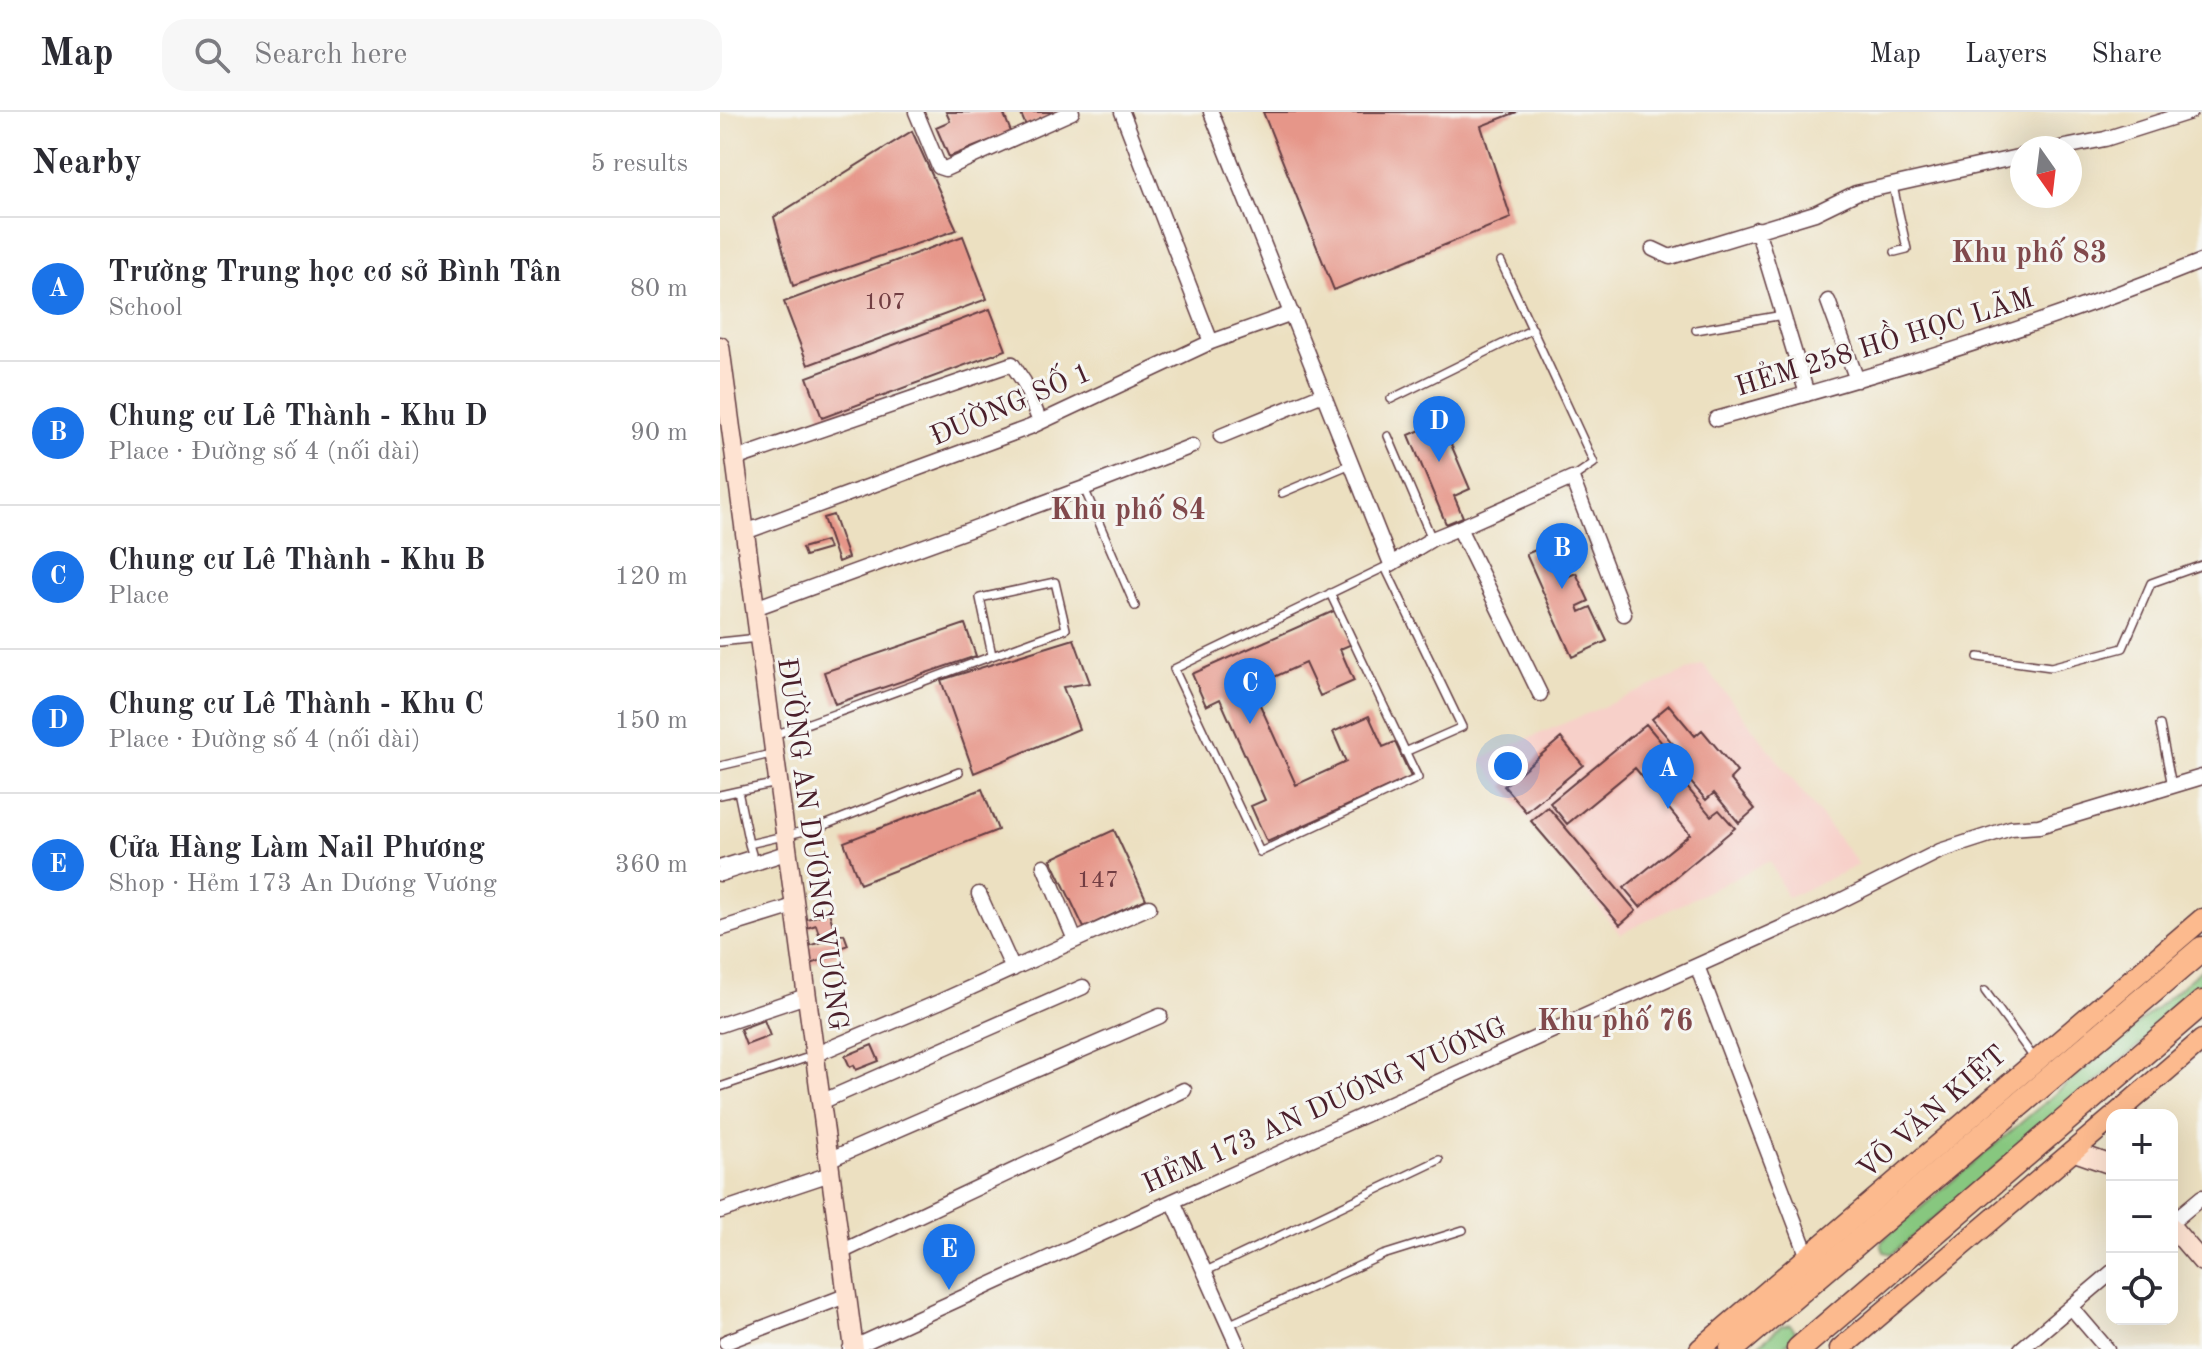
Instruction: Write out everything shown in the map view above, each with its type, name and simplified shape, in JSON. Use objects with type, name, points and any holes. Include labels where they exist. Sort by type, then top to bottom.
[{"type":"highway","name":"VÕ VĂN KIỆT","points":[[1732,1349],[1816,1264],[2202,949]]},
{"type":"highway","points":[[1799,1349],[2202,1003]]},
{"type":"highway","points":[[1816,1264],[1852,1303]]},
{"type":"main road","name":"ĐƯỜNG AN DƯƠNG VƯƠNG","points":[[720,346],[724,416],[735,459],[853,1349]]},
{"type":"main road","name":"VÕ VĂN KIỆT","points":[[1700,1349],[1816,1264],[2035,1060],[2202,919]]},
{"type":"main road","points":[[2122,1109],[2202,1040]]},
{"type":"main road","points":[[1840,1349],[2106,1123]]},
{"type":"main road","points":[[2072,1151],[2106,1163]]},
{"type":"main road","points":[[2178,1232],[2202,1262]]},
{"type":"street","points":[[916,112],[939,167],[945,169],[1072,112]]},
{"type":"street","points":[[1122,112],[1211,342]]},
{"type":"street","points":[[1211,112],[1351,464],[1388,566],[1432,539],[1572,478],[1624,614]]},
{"type":"street","points":[[2082,144],[2190,112]]},
{"type":"street","points":[[1653,249],[1670,257],[1815,213],[1856,193],[2010,159]]},
{"type":"street","points":[[1757,229],[1807,394]]},
{"type":"street","name":"HẺM 258 HỒ HỌC LÃM","points":[[1716,419],[1857,380],[2132,290],[2202,261]]},
{"type":"street","points":[[1828,301],[1857,380]]},
{"type":"street","name":"ĐƯỜNG SỐ 1","points":[[745,532],[1040,422],[1211,342],[1292,313]]},
{"type":"street","points":[[735,459],[1012,364],[1024,382],[1040,422]]},
{"type":"street","points":[[1221,436],[1323,394]]},
{"type":"street","points":[[755,608],[1192,446]]},
{"type":"street","points":[[1459,528],[1540,694]]},
{"type":"street","name":"HẺM 173 AN DƯƠNG VƯƠNG","points":[[853,1349],[1173,1201],[1832,905],[1940,851],[2011,828],[2039,826],[2202,777]]},
{"type":"street","points":[[720,874],[788,844]]},
{"type":"street","points":[[1044,866],[1075,940]]},
{"type":"street","points":[[979,894],[1013,969]]},
{"type":"street","points":[[720,929],[794,906]]},
{"type":"street","points":[[814,1055],[1149,907]]},
{"type":"street","points":[[1697,966],[1816,1264]]},
{"type":"street","points":[[821,1102],[1083,987]]},
{"type":"street","points":[[720,1025],[806,996]]},
{"type":"street","points":[[720,1211],[829,1167],[1160,1016]]},
{"type":"street","points":[[841,1252],[1184,1090]]},
{"type":"street","points":[[2178,1219],[2202,1197]]},
{"type":"street","points":[[1173,1201],[1239,1349]]},
{"type":"street","points":[[2021,1349],[2106,1277]]},
{"type":"street","points":[[726,1342],[848,1295]]},
{"type":"street","points":[[2071,1307],[2107,1349]]},
{"type":"lane","points":[[1892,184],[1907,249],[1895,252]]},
{"type":"lane","points":[[1501,262],[1594,463],[1572,478]]},
{"type":"lane","points":[[1696,330],[1783,315]]},
{"type":"lane","points":[[1391,399],[1533,329]]},
{"type":"lane","points":[[1388,436],[1432,539]]},
{"type":"lane","points":[[1282,493],[1351,464]]},
{"type":"lane","points":[[1084,488],[1135,606]]},
{"type":"lane","points":[[1978,657],[2051,667],[2123,648],[2151,583],[2202,565]]},
{"type":"lane","points":[[1330,593],[1405,752],[1418,778],[1260,852],[1174,669],[1330,593],[1388,566],[1462,727],[1405,752]]},
{"type":"lane","points":[[720,766],[845,711],[1066,629],[1055,582],[980,598],[992,655]]},
{"type":"lane","points":[[720,642],[758,638]]},
{"type":"lane","points":[[2160,725],[2172,786]]},
{"type":"lane","points":[[749,844],[788,844],[817,828],[959,772]]},
{"type":"lane","points":[[720,795],[779,783]]},
{"type":"lane","points":[[720,864],[752,854],[738,791]]},
{"type":"lane","points":[[1985,991],[2035,1060]]},
{"type":"lane","points":[[720,1087],[814,1055]]},
{"type":"lane","points":[[1204,1272],[1439,1160]]},
{"type":"lane","points":[[1228,1325],[1383,1255],[1463,1230]]},
{"type":"shaded area","points":[[1703,664],[1859,865],[1787,898],[1770,861],[1620,934],[1480,759]]},
{"type":"green space","points":[[2202,969],[2202,992],[1892,1254],[1884,1252],[1881,1244],[1884,1239]]},
{"type":"green space","points":[[1790,1324],[1795,1331],[1794,1337],[1781,1349],[1754,1349],[1781,1326]]},
{"type":"building","points":[[946,112],[1003,112],[1011,132],[949,157],[936,127],[950,121]]},
{"type":"building","points":[[1020,112],[1060,112],[1026,126]]},
{"type":"building","points":[[1263,112],[1517,112],[1481,126],[1511,218],[1334,290]]},
{"type":"building","points":[[912,131],[957,230],[793,286],[774,217]]},
{"type":"building","points":[[963,236],[987,299],[808,365],[784,302]]},
{"type":"building","points":[[990,309],[1006,350],[822,418],[807,377]]},
{"type":"building","points":[[1441,421],[1470,489],[1454,496],[1463,517],[1446,524],[1409,435]]},
{"type":"building","points":[[833,515],[848,558],[838,562],[823,518]]},
{"type":"building","points":[[826,541],[829,549],[805,556],[802,548]]},
{"type":"building","points":[[1552,543],[1567,577],[1576,573],[1589,601],[1578,606],[1580,612],[1591,607],[1607,641],[1572,657],[1526,554]]},
{"type":"building","points":[[1336,610],[1352,644],[1340,649],[1354,681],[1320,696],[1305,663],[1252,687],[1296,785],[1346,762],[1333,732],[1369,716],[1383,747],[1395,742],[1411,777],[1267,842],[1251,806],[1265,800],[1220,699],[1206,706],[1192,674]]},
{"type":"building","points":[[965,624],[976,656],[835,704],[824,672]]},
{"type":"building","points":[[1074,639],[1090,683],[1063,687],[1079,729],[974,773],[941,680]]},
{"type":"building","points":[[1669,705],[1695,736],[1702,730],[1737,772],[1730,779],[1755,809],[1739,823],[1714,793],[1706,800],[1670,758],[1679,751],[1652,719]]},
{"type":"building","points":[[1646,724],[1662,743],[1655,749],[1711,816],[1719,810],[1735,828],[1640,907],[1624,888],[1690,834],[1635,768],[1567,824],[1550,803]]},
{"type":"building","points":[[1561,738],[1583,765],[1526,812],[1504,786]]},
{"type":"building","points":[[982,789],[998,830],[860,884],[844,842]]},
{"type":"building","points":[[1548,807],[1636,911],[1620,925],[1531,821]]},
{"type":"building","points":[[1114,830],[1146,899],[1084,928],[1051,859]]},
{"type":"building","points":[[829,912],[834,929],[819,934],[816,925],[807,928],[804,920]]},
{"type":"building","points":[[844,934],[848,945],[840,948],[842,953],[811,964],[806,947]]},
{"type":"building","points":[[764,1020],[770,1036],[746,1045],[740,1029]]},
{"type":"building","points":[[872,1045],[879,1061],[856,1070],[854,1065],[850,1067],[845,1056]]},
{"type":"place","name":"Chung cư Lê Thành - Khu C","points":[[1439,462]]},
{"type":"place","name":"Chung cư Lê Thành - Khu D","points":[[1562,589]]},
{"type":"place","name":"Chung cư Lê Thành - Khu B","points":[[1250,724]]},
{"type":"place","name":"Trường Trung học cơ sở Bình Tân","points":[[1668,809]]},
{"type":"place","name":"Cửa Hàng Làm Nail Phương","points":[[949,1290]]},
{"type":"district","name":"Khu phố 83","points":[[2029,252]]},
{"type":"district","name":"Khu phố 84","points":[[1128,509]]},
{"type":"district","name":"Khu phố 76","points":[[1615,1020]]}]
